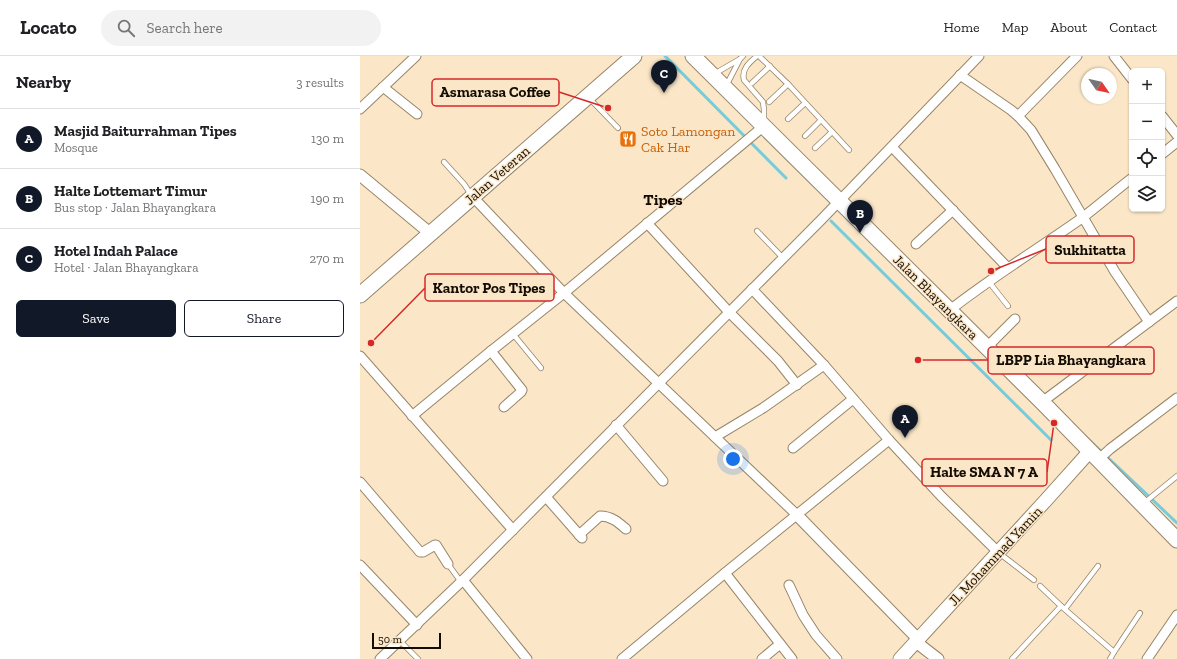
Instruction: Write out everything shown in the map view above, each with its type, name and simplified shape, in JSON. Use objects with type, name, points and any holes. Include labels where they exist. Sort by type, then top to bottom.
[{"type":"main road","name":"Jalan Veteran","points":[[360,295],[634,56]]},
{"type":"main road","name":"Jalan Bhayangkara","points":[[697,58],[762,128],[950,310],[1042,402],[1100,454],[1177,540]]},
{"type":"main road","name":"Jl. Mohammad Yamin","points":[[900,659],[998,552],[1100,454]]},
{"type":"street","points":[[360,109],[416,56]]},
{"type":"street","points":[[380,659],[417,625],[546,497],[839,202],[979,56]]},
{"type":"street","points":[[1018,116],[1077,56]]},
{"type":"street","points":[[1114,56],[1129,75]]},
{"type":"street","points":[[960,75],[1018,116],[1031,130],[1115,272],[1149,322]]},
{"type":"street","points":[[384,87],[417,114]]},
{"type":"street","points":[[1165,120],[1177,135]]},
{"type":"street","points":[[412,416],[762,128]]},
{"type":"street","points":[[1165,152],[1177,142]]},
{"type":"street","points":[[892,147],[1008,268]]},
{"type":"street","points":[[360,175],[431,234]]},
{"type":"street","points":[[950,310],[976,290],[1083,217],[1129,180]]},
{"type":"street","points":[[473,197],[564,292],[797,515],[917,641],[938,659]]},
{"type":"street","points":[[916,244],[953,210]]},
{"type":"street","points":[[646,224],[729,312],[778,361],[797,385]]},
{"type":"street","points":[[752,289],[824,365],[889,440],[941,496],[998,552]]},
{"type":"street","points":[[1042,402],[1177,301]]},
{"type":"street","points":[[986,347],[1015,319]]},
{"type":"street","points":[[491,350],[522,390],[522,392],[504,407]]},
{"type":"street","points":[[360,356],[513,530]]},
{"type":"street","points":[[715,437],[763,408],[824,365]]},
{"type":"street","points":[[793,448],[853,398]]},
{"type":"street","points":[[1100,454],[1177,398]]},
{"type":"street","points":[[616,425],[663,481]]},
{"type":"street","points":[[622,659],[889,440]]},
{"type":"street","points":[[360,482],[420,552],[423,552],[436,545],[448,564]]},
{"type":"street","points":[[546,497],[581,536],[600,516],[611,518],[626,529]]},
{"type":"street","points":[[360,565],[417,625]]},
{"type":"street","points":[[725,573],[792,659]]},
{"type":"street","points":[[462,581],[527,659]]},
{"type":"street","points":[[789,585],[803,616],[837,659]]},
{"type":"street","points":[[1147,659],[1177,615]]},
{"type":"street","points":[[762,659],[780,644]]},
{"type":"lane","points":[[762,128],[764,110],[763,102],[744,80],[743,75],[748,64],[758,56],[788,84],[849,150]]},
{"type":"lane","points":[[712,75],[742,58]]},
{"type":"lane","points":[[725,88],[742,58]]},
{"type":"lane","points":[[752,83],[770,66]]},
{"type":"lane","points":[[769,102],[788,84]]},
{"type":"lane","points":[[588,96],[618,128]]},
{"type":"lane","points":[[788,119],[805,103]]},
{"type":"lane","points":[[805,136],[821,120]]},
{"type":"lane","points":[[815,148],[832,132]]},
{"type":"lane","points":[[444,162],[464,184],[473,197]]},
{"type":"lane","points":[[757,231],[783,258]]},
{"type":"lane","points":[[989,282],[1008,306]]},
{"type":"lane","points":[[513,334],[541,368]]},
{"type":"lane","points":[[1144,503],[1177,476]]},
{"type":"lane","points":[[998,552],[1034,580]]},
{"type":"lane","points":[[448,564],[462,581]]},
{"type":"lane","points":[[1012,659],[1063,608],[1098,566]]},
{"type":"lane","points":[[1040,586],[1114,652]]},
{"type":"lane","points":[[1110,659],[1140,613]]},
{"type":"lane","points":[[400,641],[418,659]]},
{"type":"waterway","points":[[665,56],[786,178]]},
{"type":"waterway","points":[[831,221],[1051,440]]},
{"type":"waterway","points":[[1085,436],[1177,523]]},
{"type":"place","name":"Hotel Indah Palace","points":[[664,93]]},
{"type":"place","name":"Asmarasa Coffee","points":[[608,108]]},
{"type":"place","name":"Soto Lamongan Cak Har","points":[[628,139]]},
{"type":"place","name":"Halte Lottemart Timur","points":[[860,233]]},
{"type":"place","name":"Sukhitatta","points":[[991,271]]},
{"type":"place","name":"Kantor Pos Tipes","points":[[371,343]]},
{"type":"place","name":"LBPP Lia Bhayangkara","points":[[918,360]]},
{"type":"place","name":"Halte SMA N 7 A","points":[[1054,423]]},
{"type":"place","name":"Masjid Baiturrahman Tipes","points":[[905,438]]},
{"type":"district","name":"Tipes","points":[[663,199]]}]
